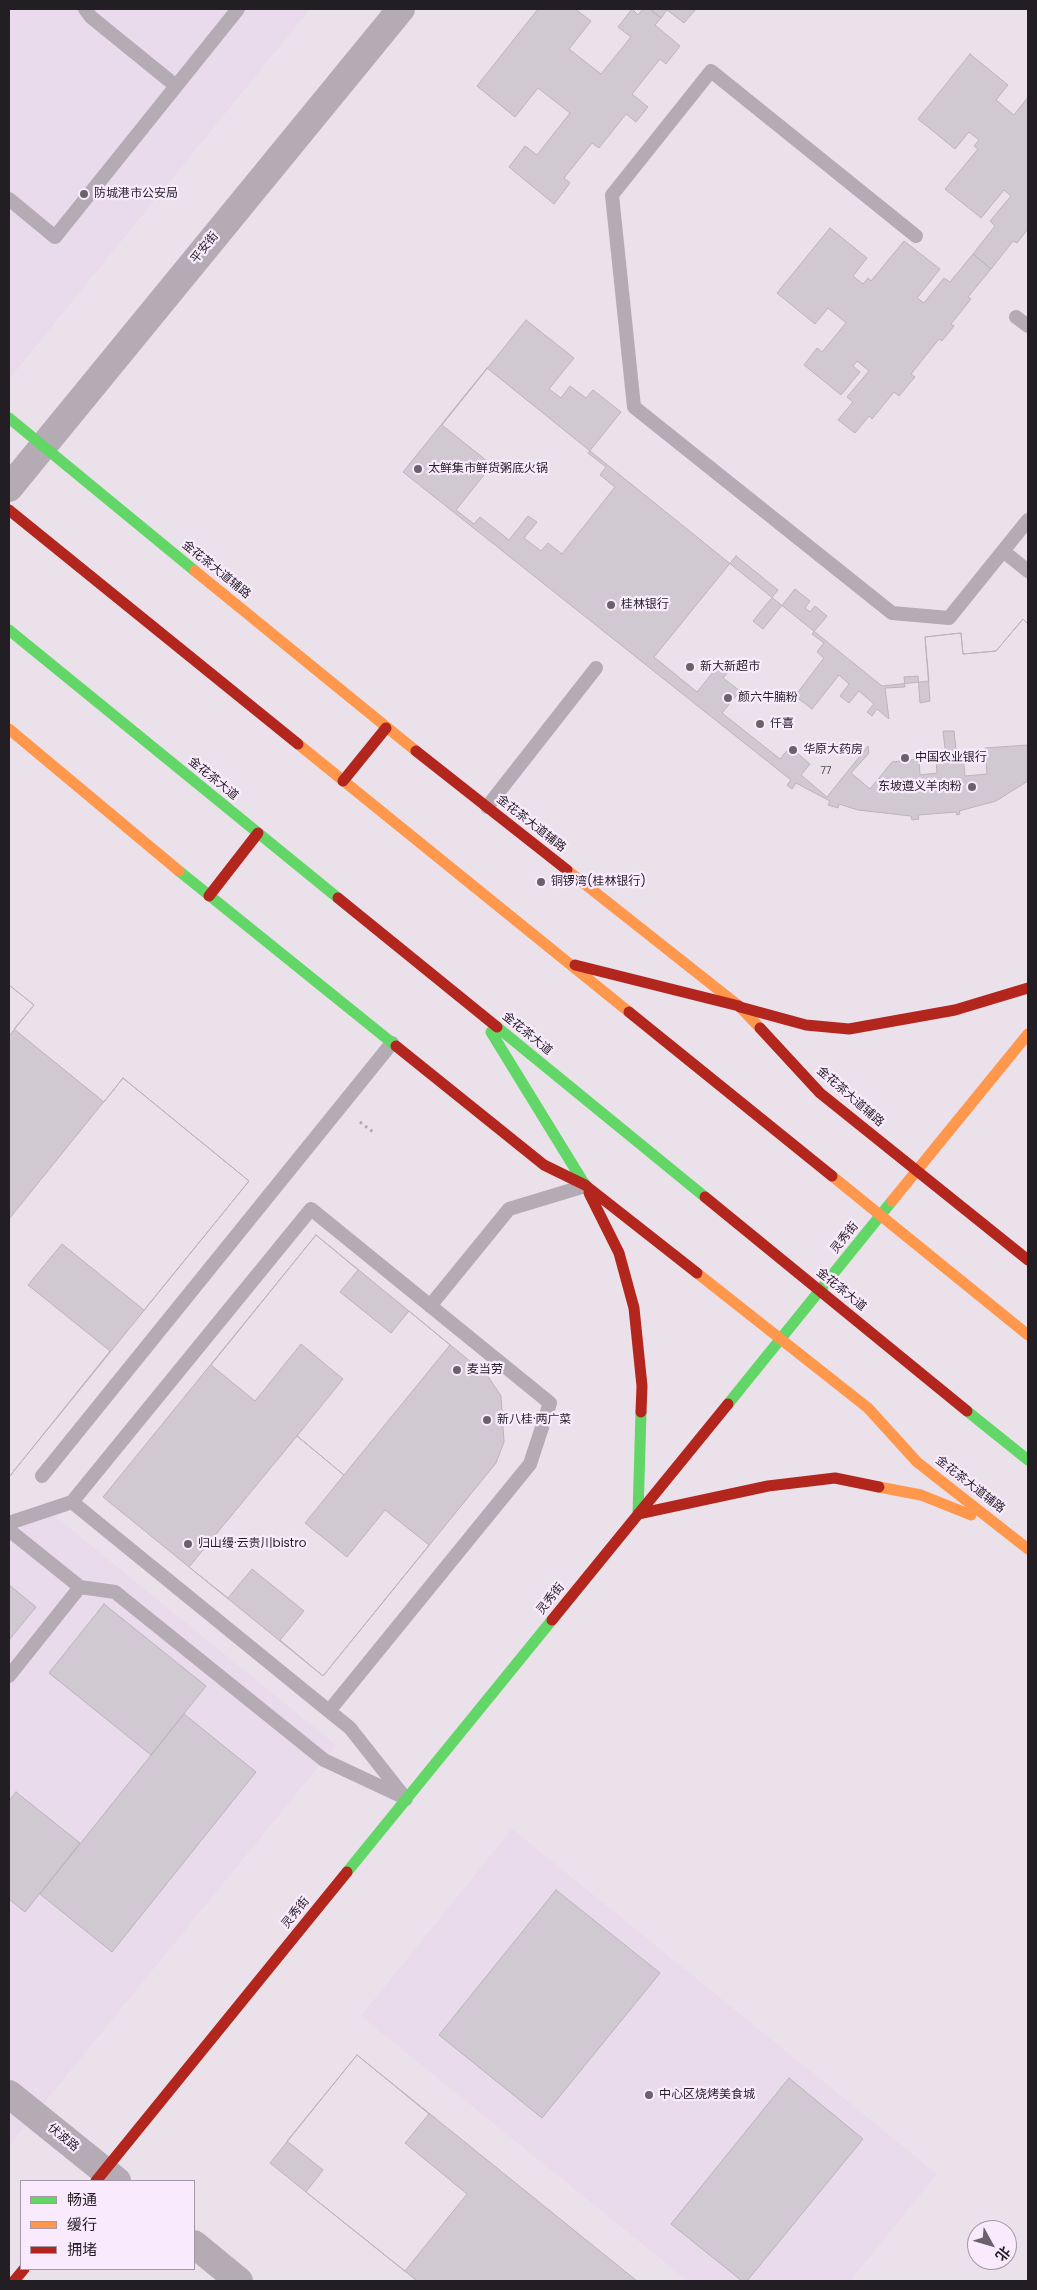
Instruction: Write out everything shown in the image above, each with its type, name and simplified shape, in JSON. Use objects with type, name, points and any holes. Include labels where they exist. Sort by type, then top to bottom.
[{"type":"main road","name":"金花茶大道辅路","points":[[9,418],[386,728],[739,1006],[820,1093],[1028,1260]]},
{"type":"main road","points":[[9,510],[1028,1335]]},
{"type":"main road","name":"金花茶大道","points":[[9,630],[1028,1460]]},
{"type":"main road","points":[[343,781],[386,728]]},
{"type":"main road","name":"金花茶大道辅路","points":[[11,735],[544,1166],[585,1185],[878,1417],[918,1462],[1028,1549]]},
{"type":"main road","points":[[208,896],[258,833]]},
{"type":"main road","points":[[567,963],[739,1006],[806,1026],[849,1029],[955,1010],[1028,988]]},
{"type":"main road","points":[[480,1014],[585,1185],[619,1253],[634,1308],[642,1386],[638,1514],[768,1486],[835,1478],[921,1495],[1001,1527]]},
{"type":"main road","name":"灵秀街","points":[[105,2178],[406,1799],[1028,1034]]},
{"type":"main road","points":[[14,2281],[23,2270]]},
{"type":"street","name":"平安街","points":[[9,488],[400,9]]},
{"type":"street","name":"伏波路","points":[[9,2094],[105,2178]]},
{"type":"street","points":[[195,2245],[238,2281]]},
{"type":"lane","points":[[85,9],[91,17],[176,86]]},
{"type":"lane","points":[[9,199],[55,236],[238,9]]},
{"type":"lane","points":[[916,236],[711,71],[612,194],[634,407],[892,613],[949,618],[1028,520]]},
{"type":"lane","points":[[1016,316],[1028,326]]},
{"type":"lane","points":[[1003,551],[1028,571]]},
{"type":"lane","points":[[487,807],[596,668]]},
{"type":"lane","points":[[42,1476],[392,1043]]},
{"type":"lane","points":[[430,1306],[509,1209],[585,1185]]},
{"type":"lane","points":[[9,1523],[72,1502],[311,1208],[550,1403],[530,1464],[329,1711]]},
{"type":"lane","points":[[72,1502],[350,1728],[406,1799]]},
{"type":"lane","points":[[9,1530],[80,1586],[115,1592],[324,1760],[406,1799]]},
{"type":"lane","points":[[9,1676],[80,1586]]},
{"type":"shaded area","name":"防城港市公安局","points":[[9,9],[310,9],[9,379]]},
{"type":"shaded area","points":[[41,1505],[336,1745],[9,2146],[9,1513],[24,1525]]},
{"type":"shaded area","name":"中心区烧烤美食城","points":[[512,1829],[937,2174],[850,2281],[688,2281],[361,2016]]},
{"type":"building","points":[[538,9],[575,9],[591,21],[569,49],[601,74],[631,37],[618,27],[632,9],[638,15],[643,9],[650,9],[661,18],[655,25],[680,46],[666,64],[660,59],[632,94],[648,107],[636,122],[626,114],[599,148],[592,143],[564,178],[570,183],[554,204],[509,167],[525,146],[537,155],[570,113],[538,88],[515,117],[477,86]]},
{"type":"building","points":[[650,9],[696,9],[684,23],[667,10],[661,18]]},
{"type":"building","points":[[970,54],[1008,85],[996,100],[1014,115],[1028,97],[1028,229],[1017,243],[1013,241],[991,269],[973,254],[995,226],[990,221],[1011,196],[1004,190],[981,218],[945,189],[978,149],[974,146],[979,140],[969,132],[955,149],[918,119]]},
{"type":"building","points":[[830,228],[867,258],[853,276],[863,284],[868,278],[871,281],[904,241],[940,269],[917,298],[924,303],[944,278],[950,282],[973,254],[991,269],[968,297],[971,299],[951,324],[954,326],[942,341],[939,339],[911,374],[915,377],[899,396],[894,392],[872,419],[869,416],[855,433],[838,420],[853,402],[847,397],[869,371],[857,361],[853,366],[860,372],[841,395],[804,365],[817,348],[822,352],[846,323],[828,308],[815,324],[777,293]]},
{"type":"building","points":[[526,320],[574,358],[549,389],[561,398],[570,386],[586,398],[593,390],[621,412],[588,453],[606,467],[600,475],[615,487],[562,554],[548,543],[541,551],[524,538],[537,522],[528,516],[509,540],[480,517],[474,524],[456,510],[492,465],[442,425]]},
{"type":"building","points":[[487,368],[882,686],[929,681],[925,637],[961,633],[963,654],[996,651],[1023,619],[1028,624],[1028,781],[996,801],[959,811],[960,814],[957,815],[956,812],[918,815],[919,819],[912,820],[911,816],[858,810],[839,804],[838,808],[828,805],[830,801],[796,783],[792,789],[787,785],[791,780],[403,472]]},
{"type":"building","points":[[736,556],[778,590],[753,621],[763,629],[795,589],[810,601],[805,608],[810,612],[815,606],[827,616],[812,634],[824,643],[817,652],[824,658],[795,696],[812,709],[839,675],[849,684],[840,696],[849,703],[859,691],[874,704],[867,712],[872,716],[877,709],[889,719],[885,688],[905,687],[904,677],[918,676],[920,703],[930,701],[925,637],[961,633],[963,654],[996,651],[1023,619],[1028,624],[1028,745],[985,748],[987,774],[965,776],[963,757],[957,758],[954,731],[943,731],[946,757],[936,758],[937,773],[920,775],[919,759],[892,762],[870,789],[851,773],[869,753],[868,746],[827,797],[801,775],[810,764],[790,747],[780,759],[722,713],[740,691],[723,678],[731,669],[722,661],[697,692],[654,657]]},
{"type":"building","points":[[9,985],[34,1005],[9,1036]]},
{"type":"building","points":[[9,985],[34,1005],[14,1029],[104,1102],[123,1078],[249,1181],[9,1477]]},
{"type":"building","points":[[123,1078],[249,1181],[144,1310],[62,1244],[28,1285],[110,1351],[9,1477],[9,1219]]},
{"type":"building","points":[[316,1235],[487,1375],[501,1396],[504,1442],[496,1463],[323,1676],[103,1497]]},
{"type":"building","points":[[316,1235],[358,1270],[340,1292],[391,1333],[409,1311],[450,1345],[344,1475],[297,1436],[343,1379],[301,1344],[255,1401],[211,1365]]},
{"type":"building","points":[[297,1436],[344,1475],[305,1523],[347,1557],[385,1510],[429,1545],[323,1676],[280,1640],[304,1611],[252,1569],[228,1598],[189,1567]]},
{"type":"building","points":[[9,1585],[36,1607],[9,1640]]},
{"type":"building","points":[[104,1604],[206,1686],[151,1755],[49,1673]]},
{"type":"building","points":[[184,1714],[256,1772],[112,1952],[40,1894]]},
{"type":"building","points":[[16,1792],[80,1843],[25,1912],[9,1899],[9,1801]]},
{"type":"building","points":[[556,1890],[660,1973],[542,2118],[439,2035]]},
{"type":"building","points":[[357,2055],[637,2281],[417,2281],[270,2163]]},
{"type":"building","points":[[357,2055],[429,2114],[405,2143],[467,2194],[405,2271],[306,2192],[323,2170],[287,2141]]},
{"type":"building","points":[[789,2078],[863,2139],[747,2281],[742,2281],[671,2224]]},
{"type":"traffic: fast","points":[[9,418],[195,571]]},
{"type":"traffic: fast","points":[[9,630],[338,898]]},
{"type":"traffic: fast","points":[[179,871],[396,1046]]},
{"type":"traffic: fast","points":[[497,1027],[705,1197]]},
{"type":"traffic: fast","points":[[491,1032],[585,1185]]},
{"type":"traffic: fast","points":[[728,1404],[892,1201]]},
{"type":"traffic: fast","points":[[967,1411],[1028,1460]]},
{"type":"traffic: fast","points":[[638,1514],[641,1412]]},
{"type":"traffic: fast","points":[[347,1872],[552,1620]]},
{"type":"traffic: slow","points":[[195,571],[416,751]]},
{"type":"traffic: slow","points":[[9,729],[179,871]]},
{"type":"traffic: slow","points":[[298,744],[629,1012]]},
{"type":"traffic: slow","points":[[567,870],[739,1006],[760,1028]]},
{"type":"traffic: slow","points":[[892,1201],[1028,1034]]},
{"type":"traffic: slow","points":[[832,1176],[1028,1335]]},
{"type":"traffic: slow","points":[[697,1273],[868,1408],[917,1462],[1028,1549]]},
{"type":"traffic: slow","points":[[879,1487],[921,1495],[971,1515]]},
{"type":"traffic: jam","points":[[9,510],[298,744]]},
{"type":"traffic: jam","points":[[343,781],[386,728]]},
{"type":"traffic: jam","points":[[416,751],[567,870]]},
{"type":"traffic: jam","points":[[209,896],[258,833]]},
{"type":"traffic: jam","points":[[338,898],[497,1027]]},
{"type":"traffic: jam","points":[[575,965],[739,1006]]},
{"type":"traffic: jam","points":[[740,1007],[806,1025],[849,1029],[955,1010],[1028,988]]},
{"type":"traffic: jam","points":[[629,1012],[832,1176]]},
{"type":"traffic: jam","points":[[760,1028],[820,1093],[1028,1260]]},
{"type":"traffic: jam","points":[[396,1046],[544,1165],[585,1185],[697,1273]]},
{"type":"traffic: jam","points":[[589,1193],[619,1253],[634,1308],[642,1386],[641,1412]]},
{"type":"traffic: jam","points":[[705,1197],[967,1411]]},
{"type":"traffic: jam","points":[[552,1620],[728,1404]]},
{"type":"traffic: jam","points":[[638,1514],[768,1486],[835,1478],[879,1487]]},
{"type":"traffic: jam","points":[[97,2180],[347,1872]]},
{"type":"traffic: jam","points":[[14,2281],[23,2270]]},
{"type":"place","name":"防城港市公安局","points":[[84,194]]},
{"type":"place","name":"太鲜集市鲜货粥底火锅","points":[[418,469]]},
{"type":"place","name":"桂林银行","points":[[611,605]]},
{"type":"place","name":"新大新超市","points":[[690,667]]},
{"type":"place","name":"颜六牛腩粉","points":[[728,698]]},
{"type":"place","name":"仟喜","points":[[760,724]]},
{"type":"place","name":"华原大药房","points":[[793,750]]},
{"type":"place","name":"中国农业银行","points":[[905,758]]},
{"type":"place","name":"东坡遵义羊肉粉","points":[[972,787]]},
{"type":"place","name":"铜锣湾(桂林银行)","points":[[541,882]]},
{"type":"place","name":"麦当劳","points":[[457,1370]]},
{"type":"place","name":"新八桂·两广菜","points":[[487,1420]]},
{"type":"place","name":"归山缦·云贵川bistro","points":[[188,1544]]},
{"type":"place","name":"中心区烧烤美食城","points":[[649,2095]]}]
